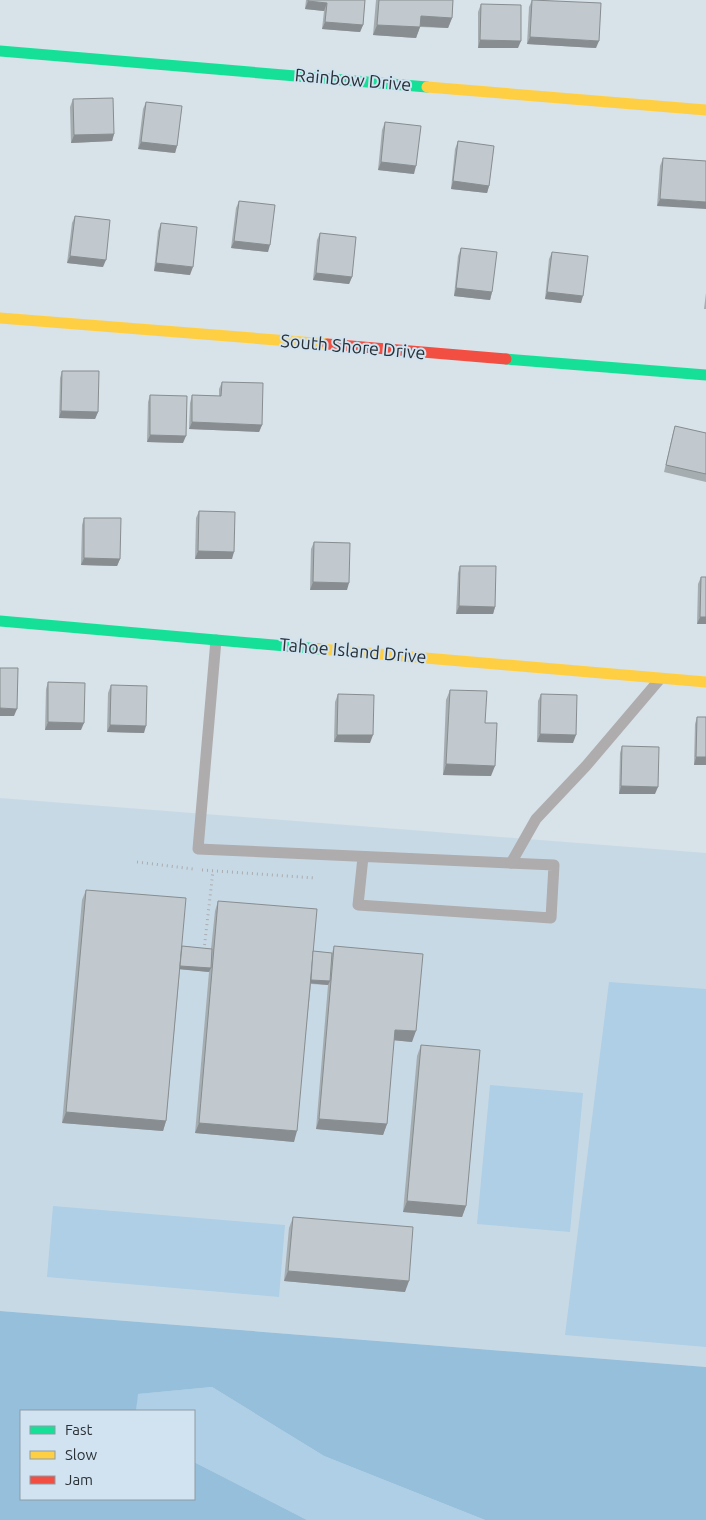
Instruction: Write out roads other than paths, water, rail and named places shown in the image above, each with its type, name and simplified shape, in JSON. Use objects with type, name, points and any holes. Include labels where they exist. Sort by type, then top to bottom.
[{"type":"street","name":"Rainbow Drive","points":[[0,51],[706,110]]},
{"type":"street","name":"South Shore Drive","points":[[0,318],[706,375]]},
{"type":"street","name":"Tahoe Island Drive","points":[[0,621],[706,682]]},
{"type":"lane","points":[[216,640],[198,849],[363,856],[554,866],[551,918],[358,906],[363,856]]},
{"type":"lane","points":[[511,864],[536,818],[586,766],[662,678]]}]
